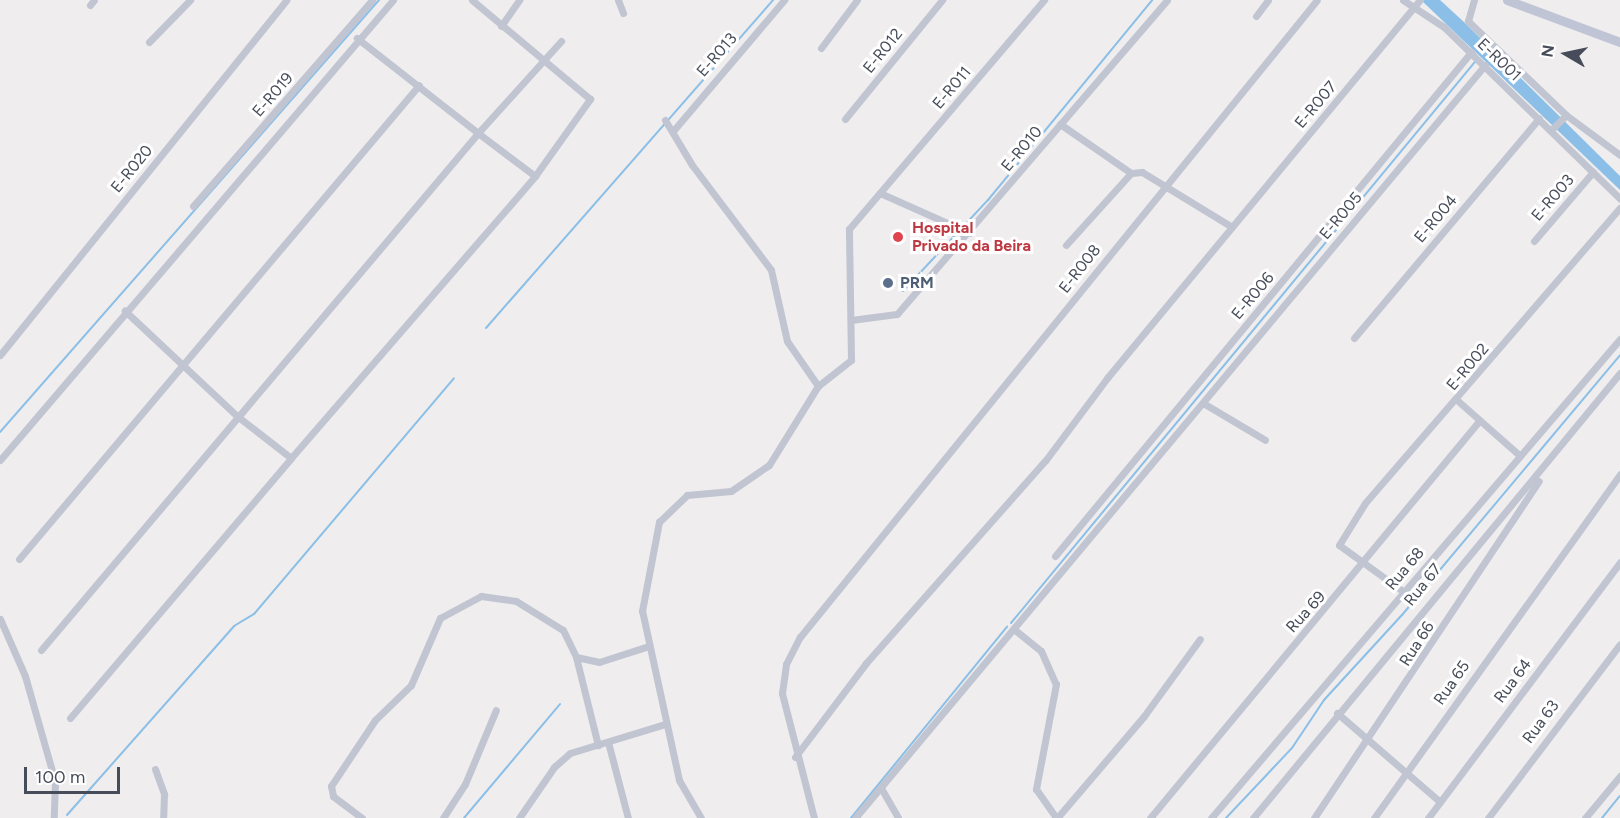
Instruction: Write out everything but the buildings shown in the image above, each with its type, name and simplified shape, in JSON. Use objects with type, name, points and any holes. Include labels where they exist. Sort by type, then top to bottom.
[{"type":"street","points":[[149,42],[190,0]]},
{"type":"street","name":"E-R020","points":[[0,355],[286,0]]},
{"type":"street","name":"E-R019","points":[[193,206],[372,0]]},
{"type":"street","points":[[0,460],[357,38],[393,0]]},
{"type":"street","points":[[70,718],[535,176],[590,99],[472,0]]},
{"type":"street","points":[[501,26],[519,0]]},
{"type":"street","points":[[618,0],[623,13]]},
{"type":"street","name":"E-R013","points":[[673,131],[784,0]]},
{"type":"street","points":[[821,48],[856,0]]},
{"type":"street","name":"E-R012","points":[[845,119],[942,0]]},
{"type":"street","name":"E-R011","points":[[818,386],[851,360],[849,229],[1044,0]]},
{"type":"street","name":"E-R010","points":[[851,320],[897,314],[970,233],[1167,0]]},
{"type":"street","points":[[1256,16],[1268,0]]},
{"type":"street","name":"E-R008","points":[[814,818],[795,758],[782,693],[786,664],[808,626],[869,558],[1164,185],[1317,0]]},
{"type":"street","name":"E-R001","points":[[1403,0],[1418,2],[1620,199]]},
{"type":"street","points":[[1474,0],[1468,21],[1566,115],[1620,155]]},
{"type":"street","points":[[1507,0],[1620,42]]},
{"type":"street","name":"E-R007","points":[[795,758],[866,663],[1045,461],[1232,227],[1418,2]]},
{"type":"street","points":[[357,38],[535,176]]},
{"type":"street","points":[[41,650],[478,133],[561,41]]},
{"type":"street","name":"E-R006","points":[[1055,556],[1471,52]]},
{"type":"street","name":"E-R005","points":[[1203,403],[1485,65]]},
{"type":"street","points":[[19,559],[180,363],[419,85]]},
{"type":"street","points":[[1551,130],[1566,115]]},
{"type":"street","name":"E-R004","points":[[1354,338],[1539,118]]},
{"type":"street","points":[[665,120],[692,165],[771,270],[787,341],[818,386],[769,465],[731,491],[687,495],[659,522],[641,602],[665,724],[679,780],[701,818]]},
{"type":"street","points":[[1060,124],[1131,173],[1143,172],[1232,227]]},
{"type":"street","name":"E-R003","points":[[1534,241],[1593,172]]},
{"type":"street","points":[[1066,244],[1131,173]]},
{"type":"street","points":[[880,193],[970,233]]},
{"type":"street","name":"E-R002","points":[[1364,564],[1339,545],[1365,503],[1458,401],[1620,208]]},
{"type":"street","points":[[125,311],[237,416],[291,458]]},
{"type":"street","name":"Rua 68","points":[[1211,818],[1620,339]]},
{"type":"street","name":"Rua 67","points":[[1253,818],[1337,713],[1620,374]]},
{"type":"street","points":[[1458,401],[1519,455]]},
{"type":"street","points":[[855,818],[1015,630],[1203,403],[1265,440]]},
{"type":"street","name":"Rua 69","points":[[1150,818],[1364,564],[1479,421]]},
{"type":"street","name":"Rua 65","points":[[1374,818],[1552,562],[1620,474]]},
{"type":"street","name":"Rua 66","points":[[1314,818],[1371,740],[1539,481]]},
{"type":"street","name":"Rua 64","points":[[1428,818],[1620,562]]},
{"type":"street","points":[[1364,564],[1404,592]]},
{"type":"street","points":[[363,818],[333,796],[331,786],[375,720],[411,685],[440,618],[481,596],[516,601],[562,630],[576,657],[592,735],[598,745]]},
{"type":"street","points":[[0,619],[26,676],[55,782],[54,818]]},
{"type":"street","points":[[1015,630],[1041,651],[1056,684],[1036,789],[1057,818],[1144,716],[1200,639]]},
{"type":"street","name":"Rua 63","points":[[1488,818],[1620,644]]},
{"type":"street","points":[[576,657],[599,662],[649,646]]},
{"type":"street","points":[[443,818],[465,784],[496,710]]},
{"type":"street","points":[[1337,713],[1439,801]]},
{"type":"street","points":[[519,818],[554,767],[588,748],[665,724]]},
{"type":"street","points":[[588,748],[592,735]]},
{"type":"street","points":[[608,742],[628,818]]},
{"type":"street","points":[[155,769],[165,794],[163,818]]},
{"type":"street","points":[[1585,818],[1620,776]]},
{"type":"street","points":[[881,788],[897,818]]},
{"type":"water","points":[[1421,0],[1440,0],[1465,23],[1620,176],[1620,190]]},
{"type":"waterway","points":[[0,432],[379,0]]},
{"type":"waterway","points":[[486,328],[773,0]]},
{"type":"waterway","points":[[903,291],[988,200],[1152,0]]},
{"type":"waterway","points":[[1011,623],[1475,62]]},
{"type":"waterway","points":[[1226,818],[1292,748],[1324,700],[1402,615],[1620,355]]},
{"type":"waterway","points":[[67,815],[234,626],[254,614],[454,378]]},
{"type":"waterway","points":[[851,818],[1007,627]]},
{"type":"waterway","points":[[464,818],[560,704]]},
{"type":"waterway","points":[[1602,818],[1620,796]]},
{"type":"place","name":"Hospital Privado da Beira","points":[[898,237]]},
{"type":"place","name":"PRM","points":[[888,283]]}]
